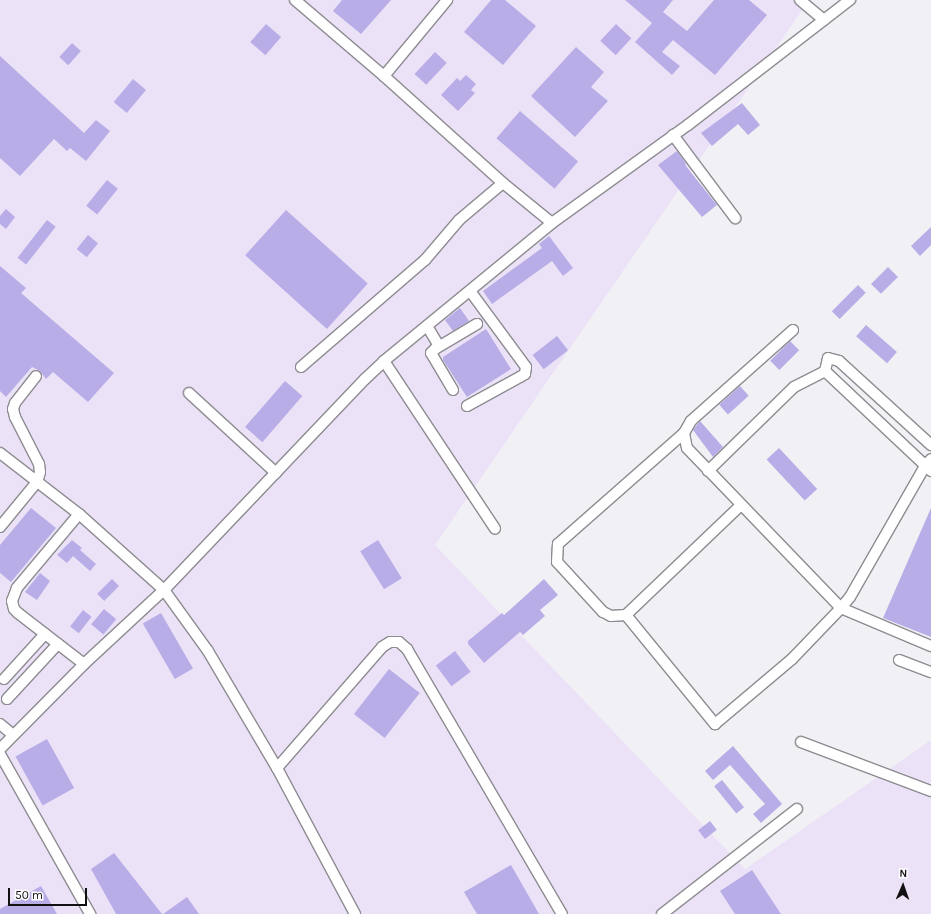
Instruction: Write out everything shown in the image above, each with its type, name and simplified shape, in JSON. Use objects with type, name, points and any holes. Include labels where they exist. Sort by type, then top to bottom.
[{"type":"street","points":[[295,0],[384,76],[503,183],[552,223]]},
{"type":"street","points":[[384,76],[447,0]]},
{"type":"street","points":[[800,0],[824,20]]},
{"type":"street","points":[[0,749],[84,664],[164,590],[384,361],[552,223],[673,135],[850,0]]},
{"type":"street","points":[[673,135],[735,218]]},
{"type":"street","points":[[301,368],[425,260],[460,220],[503,183]]},
{"type":"street","points":[[467,406],[526,374],[526,367],[470,291]]},
{"type":"street","points":[[453,390],[432,355],[432,351],[477,324]]},
{"type":"street","points":[[427,326],[439,346]]},
{"type":"street","points":[[742,505],[626,615],[610,616],[603,612],[556,562],[558,544],[684,433],[691,421],[793,330]]},
{"type":"street","points":[[708,471],[794,387],[824,371],[828,358],[840,361],[931,445]]},
{"type":"street","points":[[384,361],[495,529]]},
{"type":"street","points":[[626,615],[715,724],[792,659],[850,597],[929,465],[824,371]]},
{"type":"street","points":[[0,527],[37,482],[40,472],[39,464],[15,417],[13,409],[15,403],[36,376]]},
{"type":"street","points":[[189,394],[276,473]]},
{"type":"street","points":[[684,433],[686,448],[841,608],[931,646]]},
{"type":"street","points":[[2,458],[79,514],[164,590],[208,651],[277,768],[355,914]]},
{"type":"street","points":[[79,514],[17,588],[12,601],[14,608],[18,613],[84,664]]},
{"type":"street","points":[[4,679],[45,634]]},
{"type":"street","points":[[277,768],[382,647],[390,642],[399,642],[407,649],[562,914]]},
{"type":"street","points":[[8,699],[58,644]]},
{"type":"street","points":[[899,660],[931,672]]},
{"type":"street","points":[[0,724],[13,735]]},
{"type":"street","points":[[801,742],[931,791]]},
{"type":"street","points":[[0,754],[90,914]]},
{"type":"street","points":[[662,914],[797,809]]},
{"type":"shaded area","points":[[0,0],[809,0],[435,545],[745,869],[931,740],[931,914],[0,914]]},
{"type":"building","points":[[342,0],[391,0],[361,34],[333,11]]},
{"type":"building","points":[[491,0],[505,0],[536,26],[503,65],[464,32]]},
{"type":"building","points":[[625,0],[673,0],[663,12],[687,31],[714,0],[749,0],[767,15],[715,75],[673,40],[662,52],[680,66],[672,75],[635,42],[652,23]]},
{"type":"building","points":[[266,24],[281,37],[265,55],[250,42]]},
{"type":"building","points":[[616,24],[631,38],[616,55],[600,41]]},
{"type":"building","points":[[72,43],[81,51],[68,65],[59,57]]},
{"type":"building","points":[[576,47],[604,72],[591,87],[608,101],[575,137],[531,96]]},
{"type":"building","points":[[435,52],[447,63],[426,85],[415,74]]},
{"type":"building","points":[[0,56],[84,133],[96,120],[110,131],[86,161],[70,148],[67,151],[54,139],[20,176],[0,158]]},
{"type":"building","points":[[466,75],[476,84],[471,90],[475,93],[458,111],[441,95],[457,78],[460,81]]},
{"type":"building","points":[[133,79],[146,90],[127,113],[114,102]]},
{"type":"building","points":[[742,103],[760,125],[748,135],[738,124],[712,146],[701,133]]},
{"type":"building","points":[[520,111],[578,162],[554,189],[496,138]]},
{"type":"building","points":[[677,151],[686,164],[685,165],[717,205],[702,217],[658,165]]},
{"type":"building","points":[[107,180],[118,189],[97,214],[86,206]]},
{"type":"building","points":[[6,209],[15,217],[6,229],[0,224],[0,216]]},
{"type":"building","points":[[286,210],[368,284],[327,329],[245,255]]},
{"type":"building","points":[[47,220],[56,227],[26,265],[17,258]]},
{"type":"building","points":[[931,227],[931,245],[920,256],[911,246]]},
{"type":"building","points":[[88,235],[98,243],[87,257],[77,249]]},
{"type":"building","points":[[549,236],[573,268],[563,276],[552,261],[492,304],[483,291],[542,248],[539,244]]},
{"type":"building","points":[[0,266],[26,288],[21,293],[114,373],[88,402],[53,372],[46,379],[40,371],[32,367],[6,397],[0,391]]},
{"type":"building","points":[[888,267],[898,277],[881,294],[871,284]]},
{"type":"building","points":[[858,285],[866,293],[840,319],[832,311]]},
{"type":"building","points":[[460,308],[469,321],[453,331],[445,320]]},
{"type":"building","points":[[866,325],[897,352],[887,363],[856,336]]},
{"type":"building","points":[[486,329],[511,369],[467,397],[443,360],[443,357]]},
{"type":"building","points":[[557,336],[568,350],[544,369],[533,355]]},
{"type":"building","points":[[790,341],[799,350],[779,370],[770,361]]},
{"type":"building","points":[[285,381],[302,396],[262,442],[245,427]]},
{"type":"building","points":[[740,386],[749,396],[728,414],[719,405]]},
{"type":"building","points":[[700,421],[723,447],[713,457],[693,430]]},
{"type":"building","points":[[779,448],[817,489],[805,501],[767,460]]},
{"type":"building","points":[[31,508],[56,528],[11,582],[0,573],[0,545]]},
{"type":"building","points":[[931,508],[931,637],[883,618]]},
{"type":"building","points":[[72,540],[82,548],[80,550],[96,564],[90,571],[73,556],[67,563],[57,555]]},
{"type":"building","points":[[378,540],[402,578],[384,589],[360,551]]},
{"type":"building","points":[[40,573],[50,581],[37,600],[25,592]]},
{"type":"building","points":[[112,579],[119,586],[104,601],[97,594]]},
{"type":"building","points":[[544,579],[558,595],[540,610],[545,616],[523,635],[520,632],[484,663],[468,644],[468,641],[502,613],[504,615]]},
{"type":"building","points":[[104,609],[116,619],[103,635],[91,624]]},
{"type":"building","points":[[83,610],[92,617],[79,633],[70,627]]},
{"type":"building","points":[[161,613],[193,668],[175,679],[143,624]]},
{"type":"building","points":[[455,651],[471,672],[451,686],[436,665]]},
{"type":"building","points":[[389,669],[420,693],[385,738],[354,714]]},
{"type":"building","points":[[47,739],[74,788],[43,805],[16,756]]},
{"type":"building","points":[[733,746],[782,804],[761,823],[753,814],[765,804],[730,765],[713,780],[705,771]]},
{"type":"building","points":[[722,780],[744,807],[736,813],[714,786]]},
{"type":"building","points":[[710,821],[717,830],[705,839],[698,830]]},
{"type":"building","points":[[114,853],[162,914],[116,914],[91,869]]},
{"type":"building","points":[[511,865],[539,914],[477,914],[464,892]]},
{"type":"building","points":[[752,870],[781,914],[735,914],[720,891]]},
{"type":"building","points":[[41,886],[57,914],[0,914],[0,909]]},
{"type":"building","points":[[187,897],[199,914],[163,914]]}]
